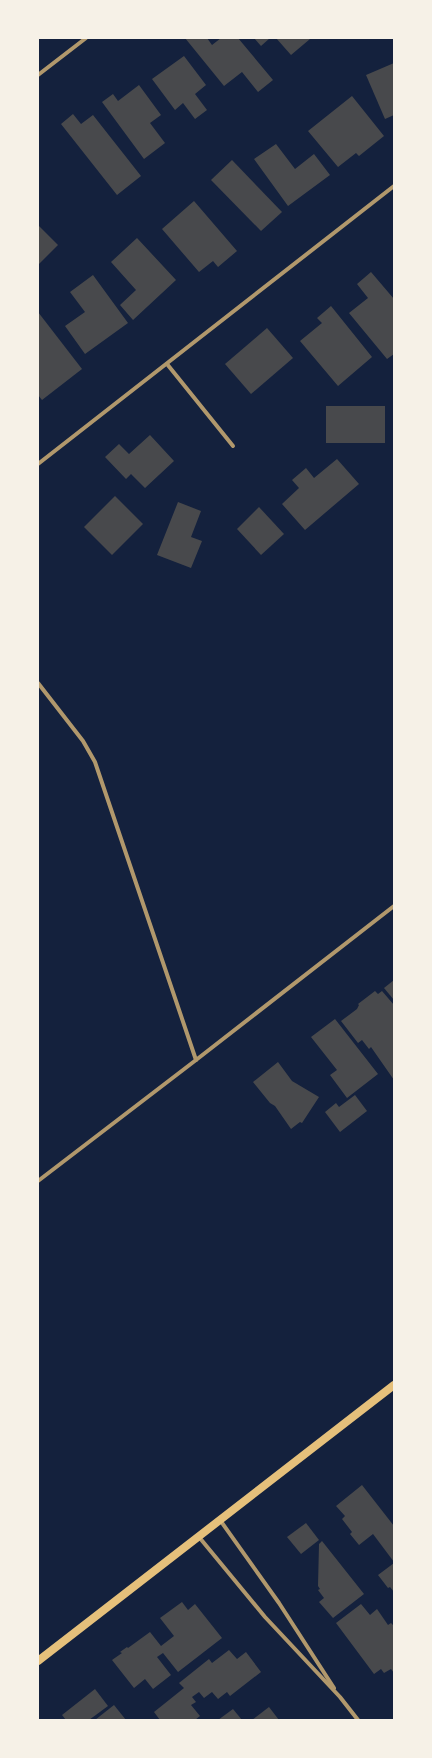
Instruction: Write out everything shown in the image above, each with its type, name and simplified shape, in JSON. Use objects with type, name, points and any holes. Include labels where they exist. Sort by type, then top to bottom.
[{"type":"main road","points":[[38,1661],[394,1385]]},
{"type":"street","points":[[38,74],[86,38]]},
{"type":"street","points":[[38,464],[394,186]]},
{"type":"street","points":[[167,364],[233,446]]},
{"type":"street","points":[[38,683],[83,741],[95,762],[196,1060]]},
{"type":"street","points":[[38,1181],[394,906]]},
{"type":"street","points":[[220,1520],[279,1603],[340,1697],[358,1720]]},
{"type":"street","points":[[198,1537],[265,1617],[340,1697]]},
{"type":"building","points":[[185,38],[207,38],[212,45],[221,38],[238,38],[273,80],[258,92],[242,72],[224,86]]},
{"type":"building","points":[[254,38],[270,38],[261,46]]},
{"type":"building","points":[[276,38],[309,38],[310,39],[291,55]]},
{"type":"building","points":[[184,56],[206,85],[195,94],[207,110],[195,119],[183,103],[175,110],[152,79]]},
{"type":"building","points":[[394,63],[394,115],[385,119],[366,75]]},
{"type":"building","points":[[139,85],[161,115],[150,123],[165,143],[144,159],[102,102],[113,94],[118,101]]},
{"type":"building","points":[[352,96],[384,136],[359,156],[356,153],[338,167],[308,131]]},
{"type":"building","points":[[73,114],[81,124],[93,115],[141,176],[117,195],[61,124]]},
{"type":"building","points":[[276,144],[295,169],[314,154],[330,175],[288,206],[254,159]]},
{"type":"building","points":[[232,160],[282,212],[261,231],[211,180]]},
{"type":"building","points":[[194,201],[237,251],[218,267],[213,261],[199,272],[162,229]]},
{"type":"building","points":[[39,226],[58,245],[38,265],[38,227]]},
{"type":"building","points":[[137,238],[176,280],[133,320],[120,305],[136,290],[111,262]]},
{"type":"building","points":[[371,272],[394,299],[394,354],[387,359],[349,313],[368,298],[357,284]]},
{"type":"building","points":[[93,275],[128,323],[85,354],[65,326],[85,312],[70,292]]},
{"type":"building","points":[[331,306],[372,357],[338,386],[300,341],[322,323],[317,318]]},
{"type":"building","points":[[38,312],[82,369],[42,400],[38,395]]},
{"type":"building","points":[[267,328],[293,358],[251,394],[225,364]]},
{"type":"building","points":[[326,406],[385,406],[385,443],[326,443]]},
{"type":"building","points":[[150,435],[174,461],[145,488],[131,474],[126,479],[105,457],[119,444],[129,454]]},
{"type":"building","points":[[337,459],[359,484],[305,530],[282,504],[299,488],[292,480],[306,468],[314,478]]},
{"type":"building","points":[[115,496],[143,524],[112,555],[84,527]]},
{"type":"building","points":[[178,502],[201,511],[191,537],[202,541],[191,568],[157,555]]},
{"type":"building","points":[[259,507],[284,534],[261,555],[237,529]]},
{"type":"building","points":[[394,980],[394,1000],[384,988]]},
{"type":"building","points":[[375,991],[378,994],[382,991],[394,1005],[394,1080],[371,1047],[369,1049],[362,1040],[358,1043],[341,1021],[357,1009],[358,1004]]},
{"type":"building","points":[[335,1019],[378,1074],[347,1098],[330,1075],[337,1070],[311,1037]]},
{"type":"building","points":[[278,1062],[292,1081],[319,1097],[302,1123],[300,1122],[291,1129],[275,1106],[270,1103],[253,1082]]},
{"type":"building","points":[[355,1095],[367,1111],[340,1132],[325,1112],[336,1103],[339,1107]]},
{"type":"building","points":[[362,1485],[394,1526],[394,1562],[373,1534],[359,1545],[350,1534],[352,1532],[342,1519],[345,1516],[336,1506]]},
{"type":"building","points":[[306,1523],[319,1540],[301,1554],[287,1537]]},
{"type":"building","points":[[322,1541],[364,1594],[333,1618],[319,1602],[324,1598],[318,1590],[320,1589],[318,1586],[319,1544]]},
{"type":"building","points":[[394,1563],[394,1592],[390,1587],[388,1588],[378,1575]]},
{"type":"building","points":[[182,1602],[188,1610],[195,1604],[222,1638],[178,1672],[163,1653],[157,1657],[171,1675],[153,1689],[145,1679],[134,1688],[112,1660],[122,1653],[120,1652],[150,1632],[161,1646],[174,1636],[160,1618]]},
{"type":"building","points":[[361,1604],[370,1615],[377,1609],[388,1625],[391,1623],[394,1626],[394,1673],[391,1669],[384,1673],[381,1669],[374,1674],[336,1623]]},
{"type":"building","points":[[229,1650],[237,1659],[246,1652],[261,1672],[230,1696],[227,1692],[218,1699],[212,1692],[204,1698],[199,1692],[192,1697],[196,1702],[191,1705],[200,1716],[195,1720],[160,1720],[154,1712],[184,1688],[179,1683],[209,1659],[212,1663]]},
{"type":"building","points":[[95,1689],[108,1706],[89,1720],[66,1720],[62,1715]]},
{"type":"building","points":[[114,1705],[126,1720],[95,1720]]},
{"type":"building","points":[[269,1707],[279,1720],[252,1720]]},
{"type":"building","points":[[233,1709],[242,1720],[218,1720]]}]
